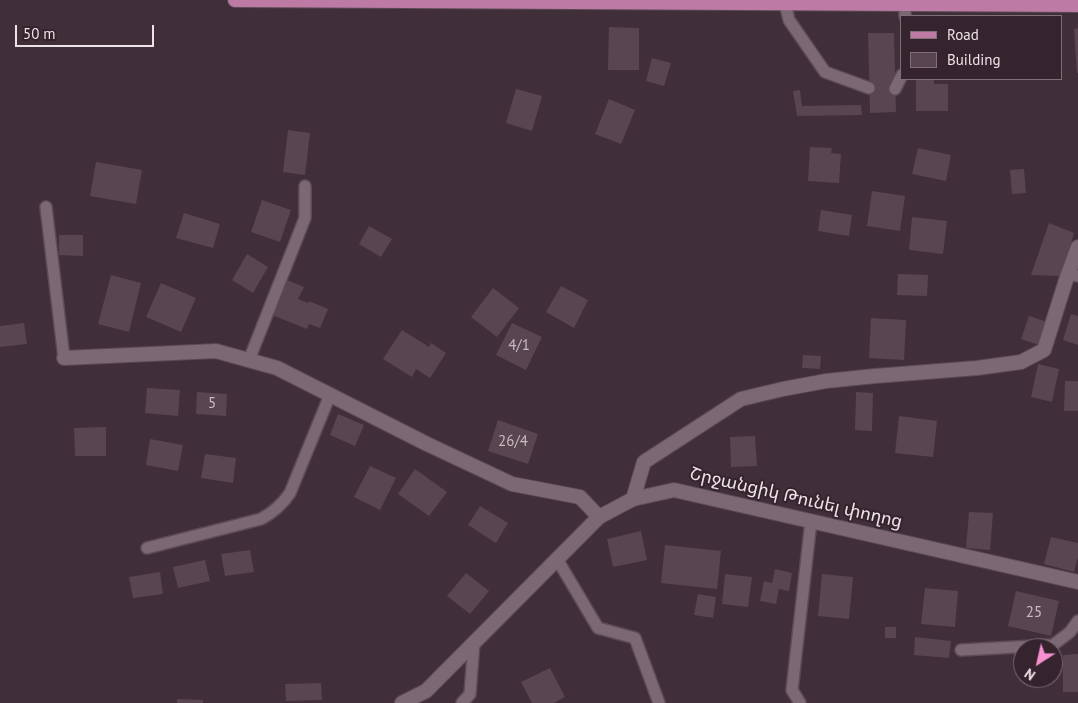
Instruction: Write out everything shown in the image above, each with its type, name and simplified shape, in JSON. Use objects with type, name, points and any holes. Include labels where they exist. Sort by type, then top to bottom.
[{"type":"main road","points":[[235,0],[785,3],[905,10],[1078,5]]},
{"type":"street","points":[[633,499],[644,462],[741,399],[826,381],[977,368],[1021,362],[1044,350],[1073,275],[1078,247]]},
{"type":"street","points":[[64,358],[216,351],[277,368],[426,444],[512,484],[580,497],[599,517]]},
{"type":"street","name":"Շրջանցիկ Թունել փողոց","points":[[402,703],[426,691],[599,517],[633,499],[674,490],[1078,582]]},
{"type":"lane","points":[[785,3],[789,20],[825,72],[869,88]]},
{"type":"lane","points":[[895,89],[900,79]]},
{"type":"lane","points":[[249,360],[305,218],[305,186]]},
{"type":"lane","points":[[46,207],[64,358]]},
{"type":"lane","points":[[147,548],[261,519],[273,513],[290,492],[330,395]]},
{"type":"lane","points":[[800,703],[792,690],[812,521]]},
{"type":"lane","points":[[557,559],[598,628],[635,638],[659,703]]},
{"type":"lane","points":[[960,650],[1053,645],[1070,632],[1078,621]]},
{"type":"lane","points":[[462,703],[470,694],[474,642]]},
{"type":"building","points":[[609,27],[639,28],[639,70],[608,70]]},
{"type":"building","points":[[1078,28],[1078,73],[1077,73],[1074,29]]},
{"type":"building","points":[[868,33],[894,33],[896,112],[870,113]]},
{"type":"building","points":[[652,58],[671,63],[664,86],[646,81]]},
{"type":"building","points":[[916,80],[934,80],[934,84],[948,84],[948,111],[916,111]]},
{"type":"building","points":[[516,89],[542,96],[532,131],[506,123]]},
{"type":"building","points":[[800,90],[802,106],[861,105],[862,115],[797,116],[793,91]]},
{"type":"building","points":[[609,99],[635,110],[621,144],[595,134]]},
{"type":"building","points":[[288,130],[310,133],[305,175],[283,172]]},
{"type":"building","points":[[810,147],[832,148],[831,153],[841,154],[839,183],[808,181]]},
{"type":"building","points":[[918,148],[951,155],[946,181],[912,174]]},
{"type":"building","points":[[96,162],[142,170],[136,204],[90,196]]},
{"type":"building","points":[[1024,169],[1026,193],[1012,194],[1010,170]]},
{"type":"building","points":[[872,191],[905,196],[900,231],[867,226]]},
{"type":"building","points":[[262,200],[291,210],[280,242],[251,232]]},
{"type":"building","points":[[821,210],[852,215],[849,236],[818,231]]},
{"type":"building","points":[[184,213],[220,224],[213,248],[176,238]]},
{"type":"building","points":[[912,217],[947,221],[943,254],[909,250]]},
{"type":"building","points":[[1049,223],[1074,233],[1062,276],[1031,275]]},
{"type":"building","points":[[369,226],[392,239],[381,257],[359,244]]},
{"type":"building","points":[[59,235],[83,235],[83,256],[59,255]]},
{"type":"building","points":[[247,254],[268,267],[253,293],[232,280]]},
{"type":"building","points":[[898,274],[928,275],[927,296],[897,295]]},
{"type":"building","points":[[111,275],[141,283],[129,332],[98,324]]},
{"type":"building","points":[[287,280],[304,287],[298,299],[308,303],[309,301],[328,309],[320,328],[309,324],[307,329],[272,315]]},
{"type":"building","points":[[161,283],[196,298],[181,332],[146,317]]},
{"type":"building","points":[[561,286],[588,300],[574,328],[546,312]]},
{"type":"building","points":[[493,288],[519,308],[497,337],[471,317]]},
{"type":"building","points":[[1071,314],[1078,316],[1078,345],[1063,340]]},
{"type":"building","points":[[1029,316],[1047,322],[1039,345],[1021,339]]},
{"type":"building","points":[[871,318],[906,320],[904,360],[869,358]]},
{"type":"building","points":[[24,323],[27,344],[0,347],[0,326]]},
{"type":"building","points":[[512,323],[542,337],[526,370],[496,355]]},
{"type":"building","points":[[402,330],[429,347],[431,343],[446,353],[430,378],[416,369],[412,377],[383,359]]},
{"type":"building","points":[[803,355],[821,356],[820,369],[802,368]]},
{"type":"building","points":[[1038,364],[1059,369],[1052,402],[1031,397]]},
{"type":"building","points":[[1065,381],[1078,381],[1078,411],[1064,411]]},
{"type":"building","points":[[147,388],[180,390],[178,416],[145,413]]},
{"type":"building","points":[[197,392],[227,394],[226,416],[196,414]]},
{"type":"building","points":[[856,392],[873,393],[872,431],[855,430]]},
{"type":"building","points":[[338,414],[364,425],[355,446],[330,435]]},
{"type":"building","points":[[899,416],[937,421],[933,457],[895,453]]},
{"type":"building","points":[[498,420],[538,434],[528,464],[488,451]]},
{"type":"building","points":[[106,427],[106,456],[75,456],[74,428]]},
{"type":"building","points":[[755,436],[757,466],[731,467],[730,437]]},
{"type":"building","points":[[150,439],[183,445],[178,471],[146,465]]},
{"type":"building","points":[[205,454],[236,458],[233,483],[201,478]]},
{"type":"building","points":[[370,466],[396,478],[380,510],[354,497]]},
{"type":"building","points":[[415,469],[447,492],[429,516],[398,494]]},
{"type":"building","points":[[480,506],[508,523],[496,543],[468,525]]},
{"type":"building","points":[[969,512],[993,513],[990,550],[966,548]]},
{"type":"building","points":[[641,531],[647,560],[613,567],[607,539]]},
{"type":"building","points":[[1051,537],[1078,543],[1078,557],[1074,572],[1044,564]]},
{"type":"building","points":[[665,545],[721,551],[717,589],[661,583]]},
{"type":"building","points":[[250,550],[254,572],[225,576],[221,554]]},
{"type":"building","points":[[205,560],[210,581],[178,588],[173,567]]},
{"type":"building","points":[[775,569],[792,573],[789,591],[779,589],[776,604],[760,601],[764,581],[772,583]]},
{"type":"building","points":[[160,572],[163,594],[133,598],[129,577]]},
{"type":"building","points":[[466,573],[489,591],[470,614],[447,596]]},
{"type":"building","points":[[725,574],[752,577],[748,607],[722,604]]},
{"type":"building","points":[[822,574],[853,577],[849,619],[818,616]]},
{"type":"building","points":[[925,588],[958,591],[955,627],[921,624]]},
{"type":"building","points":[[1016,591],[1059,601],[1051,636],[1008,626]]},
{"type":"building","points":[[698,594],[716,597],[713,618],[694,615]]},
{"type":"building","points":[[885,627],[896,627],[896,638],[885,638]]},
{"type":"building","points":[[915,637],[951,641],[949,658],[914,655]]},
{"type":"building","points":[[1078,654],[1078,692],[1063,692],[1063,655]]},
{"type":"building","points":[[550,668],[565,697],[554,703],[532,703],[521,682]]},
{"type":"building","points":[[321,683],[322,700],[286,701],[285,684]]},
{"type":"building","points":[[177,699],[203,700],[203,703],[177,703]]}]
